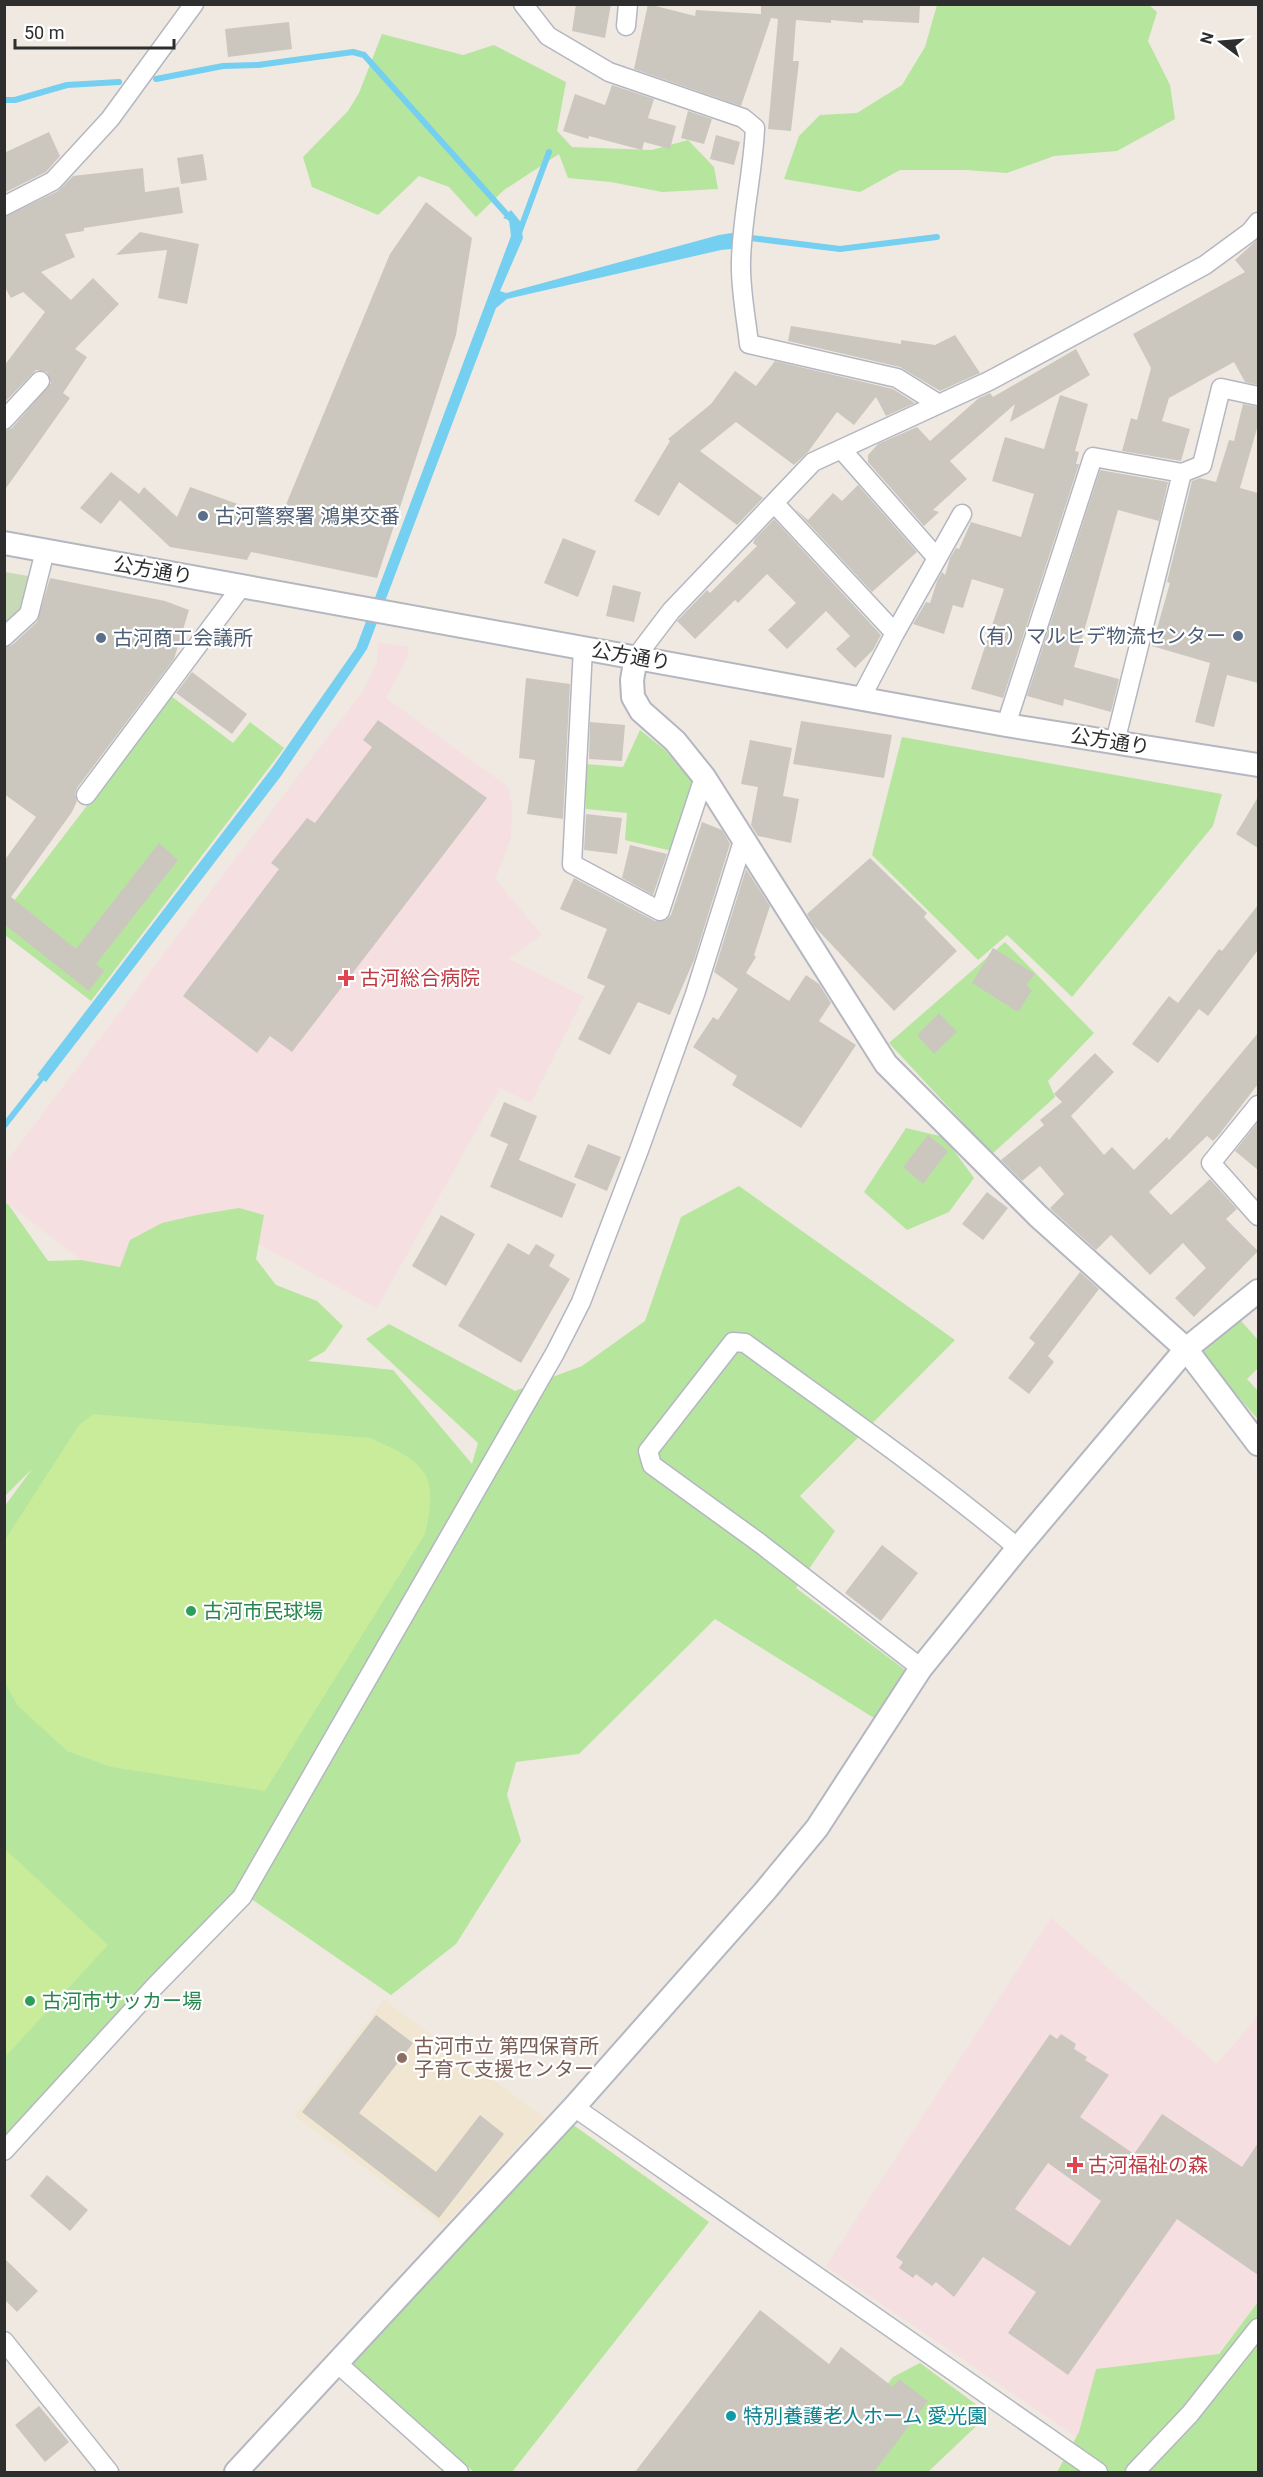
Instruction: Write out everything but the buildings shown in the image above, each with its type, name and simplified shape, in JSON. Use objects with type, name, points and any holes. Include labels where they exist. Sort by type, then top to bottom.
[{"type":"street","points":[[4,206],[53,181],[110,119],[194,4]]},
{"type":"street","points":[[524,4],[548,36],[609,72],[743,118],[755,128],[753,168],[744,212],[741,264],[749,344],[822,363],[897,378],[936,403]]},
{"type":"street","points":[[626,26],[628,4]]},
{"type":"street","points":[[1258,222],[1250,232],[1205,265],[989,381],[936,403],[813,462],[671,611],[636,657],[632,680],[633,697],[641,711],[675,741],[704,777],[886,1064],[1038,1216],[1186,1348],[1258,1444]]},
{"type":"street","points":[[4,420],[40,381]]},
{"type":"street","points":[[1006,725],[1093,457],[1182,473],[1202,465],[1221,388],[1258,396]]},
{"type":"street","points":[[842,450],[937,558]]},
{"type":"street","points":[[1115,742],[1182,473]]},
{"type":"street","points":[[775,504],[895,633]]},
{"type":"street","points":[[861,698],[962,514]]},
{"type":"street","name":"公方通り","points":[[4,543],[1006,725],[1258,765]]},
{"type":"street","points":[[4,637],[29,614],[45,551]]},
{"type":"street","points":[[86,795],[242,586]]},
{"type":"street","points":[[583,648],[572,864],[660,910],[704,777]]},
{"type":"street","points":[[4,2151],[156,1985],[242,1897],[555,1353],[581,1302],[639,1150],[695,994],[744,838]]},
{"type":"street","points":[[1258,1105],[1211,1163],[1258,1216]]},
{"type":"street","points":[[236,2472],[574,2107],[817,1828],[921,1668],[1018,1548],[1186,1348],[1258,1291]]},
{"type":"street","points":[[921,1668],[761,1544],[652,1465],[648,1451],[733,1342],[745,1343],[842,1413],[967,1505],[1018,1548]]},
{"type":"street","points":[[574,2107],[1098,2472]]},
{"type":"street","points":[[1135,2472],[1190,2414],[1258,2328]]},
{"type":"street","points":[[4,2341],[109,2472]]},
{"type":"street","points":[[337,2363],[459,2472]]},
{"type":"shaded area","name":"古河総合病院","points":[[378,642],[409,647],[407,658],[386,698],[508,787],[512,804],[511,838],[495,879],[542,935],[509,959],[584,997],[531,1103],[500,1088],[377,1308],[221,1224],[155,1318],[5,1201],[4,1165],[364,689],[377,662]]},
{"type":"shaded area","name":"古河福祉の森","points":[[1051,1918],[1217,2064],[1258,2016],[1258,2304],[1173,2408],[1119,2466],[826,2266]]},
{"type":"shaded area","name":"古河市立 第四保育所 子育て支援センター","points":[[384,2000],[545,2118],[444,2226],[295,2116]]},
{"type":"green space","points":[[937,5],[1149,5],[1157,12],[1148,41],[1170,85],[1175,119],[1117,151],[1054,156],[1007,173],[966,170],[900,170],[860,192],[784,179],[799,136],[820,115],[857,113],[902,85],[925,47]]},
{"type":"green space","points":[[382,34],[463,55],[494,45],[566,82],[557,131],[572,147],[652,150],[688,140],[714,167],[718,189],[662,192],[611,182],[568,178],[559,154],[504,190],[476,217],[449,187],[419,176],[378,215],[312,187],[303,157],[348,111],[359,93]]},
{"type":"green space","points":[[5,572],[28,576],[21,610],[5,623]]},
{"type":"green space","points":[[171,696],[233,743],[250,722],[284,748],[91,1001],[5,935],[4,914]]},
{"type":"green space","points":[[640,730],[665,750],[695,785],[672,851],[625,840],[627,813],[586,809],[585,764],[623,767]]},
{"type":"green space","points":[[902,737],[1222,794],[1213,826],[1072,997],[1007,935],[978,960],[872,855]]},
{"type":"green space","points":[[1005,942],[1094,1033],[1048,1081],[1055,1097],[992,1154],[889,1043]]},
{"type":"green space","points":[[906,1128],[944,1137],[974,1178],[949,1212],[907,1230],[864,1192]]},
{"type":"green space","points":[[739,1186],[955,1340],[800,1496],[835,1531],[796,1588],[908,1672],[874,1718],[715,1619],[579,1754],[516,1762],[507,1795],[521,1841],[456,1944],[391,1995],[244,1894],[5,2151],[4,1507],[32,1469],[5,1496],[5,1203],[8,1204],[48,1261],[81,1260],[120,1267],[130,1240],[162,1223],[239,1208],[264,1215],[256,1259],[276,1285],[317,1301],[343,1326],[325,1351],[308,1361],[393,1370],[472,1464],[478,1443],[366,1339],[389,1324],[515,1391],[582,1366],[645,1321],[681,1217]]},
{"type":"green space","points":[[1235,1314],[1258,1340],[1258,1368],[1247,1379],[1258,1391],[1258,1419],[1196,1350]]},
{"type":"green space","name":"古河市民球場","points":[[93,1414],[370,1438],[403,1454],[423,1471],[430,1495],[425,1534],[265,1791],[111,1767],[67,1751],[17,1705],[5,1682],[5,1540],[79,1425]]},
{"type":"green space","name":"古河市サッカー場","points":[[5,1849],[108,1945],[4,2057]]},
{"type":"green space","points":[[572,2124],[709,2222],[512,2472],[474,2472],[351,2365]]},
{"type":"green space","points":[[1258,2302],[1258,2472],[1057,2472],[1079,2432],[1096,2369],[1219,2354]]},
{"type":"green space","points":[[920,2363],[989,2414],[928,2472],[818,2472],[893,2377]]},
{"type":"water","points":[[511,210],[520,221],[523,238],[500,291],[506,293],[719,235],[751,230],[752,247],[721,250],[507,299],[496,308],[367,649],[281,776],[46,1082],[37,1075],[272,768],[356,648],[511,236],[509,220],[503,218]]},
{"type":"waterway","points":[[156,79],[223,66],[258,65],[353,52],[364,55],[511,219]]},
{"type":"waterway","points":[[4,100],[15,100],[67,85],[119,82]]},
{"type":"waterway","points":[[519,233],[549,152]]},
{"type":"waterway","points":[[751,238],[840,249],[937,237]]},
{"type":"waterway","points":[[4,1126],[45,1074]]},
{"type":"place","name":"古河警察署 鴻巣交番","points":[[203,516]]},
{"type":"place","name":"（有）マルヒデ物流センター","points":[[1238,636]]},
{"type":"place","name":"古河商工会議所","points":[[101,638]]},
{"type":"place","name":"古河総合病院","points":[[346,978]]},
{"type":"place","name":"古河市民球場","points":[[191,1611]]},
{"type":"place","name":"古河市サッカー場","points":[[30,2001]]},
{"type":"place","name":"古河市立 第四保育所 子育て支援センター","points":[[402,2058]]},
{"type":"place","name":"古河福祉の森","points":[[1075,2165]]},
{"type":"place","name":"特別養護老人ホーム 愛光園","points":[[731,2416]]}]
